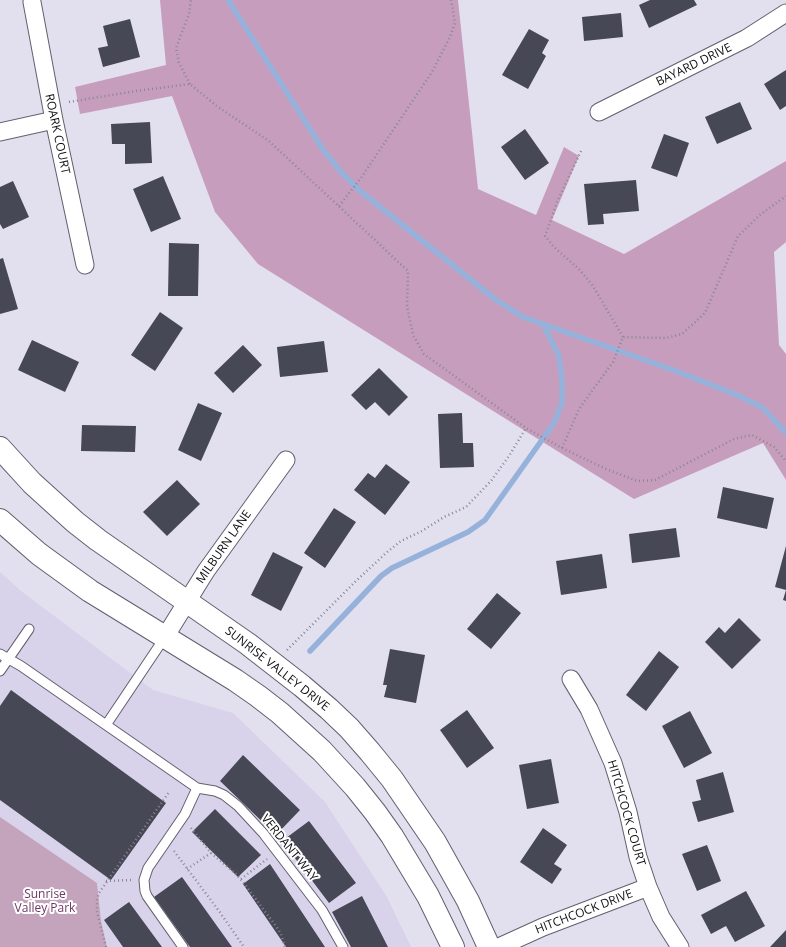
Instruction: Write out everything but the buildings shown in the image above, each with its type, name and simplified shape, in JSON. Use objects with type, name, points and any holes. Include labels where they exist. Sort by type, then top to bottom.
[{"type":"main road","name":"SUNRISE VALLEY DRIVE","points":[[0,448],[32,483],[75,522],[98,540],[248,644],[328,708],[370,752],[414,809],[435,842],[468,901],[489,947]]},
{"type":"main road","points":[[0,520],[39,554],[65,574],[90,591],[236,680],[258,696],[301,732],[338,768],[375,812],[428,896],[453,947]]},
{"type":"street","name":"ROARK COURT","points":[[32,2],[54,120],[85,264]]},
{"type":"street","name":"BAYARD DRIVE","points":[[599,112],[747,38],[786,13]]},
{"type":"street","points":[[0,132],[54,120]]},
{"type":"street","name":"MILBURN LANE","points":[[165,637],[206,571],[286,460]]},
{"type":"street","name":"HITCHCOCK COURT","points":[[571,680],[589,709],[612,763],[628,812],[638,857],[648,887],[661,917],[680,947]]},
{"type":"street","name":"HITCHCOCK DRIVE","points":[[499,947],[648,887]]},
{"type":"lane","points":[[0,672],[29,629]]},
{"type":"lane","points":[[106,725],[165,637]]},
{"type":"lane","points":[[0,654],[21,666],[196,788],[185,814],[148,868],[144,880],[147,896],[183,947]]},
{"type":"lane","name":"VERDANT WAY","points":[[196,788],[215,791],[224,795],[249,818],[278,851],[322,910],[343,947]]},
{"type":"path","points":[[339,206],[361,178],[436,65],[450,37],[455,22],[451,0]]},
{"type":"path","points":[[191,1],[189,14],[176,48],[179,63],[190,84],[218,108],[269,141],[408,271],[407,306],[411,328],[413,335],[424,354],[526,428],[562,448],[606,469],[637,481],[655,480],[734,439],[752,435],[774,447],[786,461]]},
{"type":"path","points":[[69,102],[190,84]]},
{"type":"path","points":[[581,152],[558,200],[545,236],[554,247],[580,270],[593,286],[623,337]]},
{"type":"path","points":[[623,337],[666,338],[682,334],[705,313],[738,236],[761,214],[786,196]]},
{"type":"path","points":[[562,448],[579,409],[613,362],[623,337]]},
{"type":"path","points":[[286,651],[356,581],[401,541],[422,531],[444,517],[466,507],[491,481],[509,456],[526,428]]},
{"type":"path","points":[[106,947],[98,919],[98,893],[168,792]]},
{"type":"path","points":[[190,827],[211,852],[240,879],[278,929],[285,947]]},
{"type":"path","points":[[174,851],[244,947]]},
{"type":"path","points":[[240,879],[278,851]]},
{"type":"path","points":[[188,869],[211,852]]},
{"type":"path","points":[[106,882],[135,880]]},
{"type":"shaded area","points":[[160,0],[458,0],[478,189],[536,215],[564,147],[579,156],[552,220],[624,254],[786,161],[786,242],[774,252],[779,345],[786,354],[786,480],[763,443],[634,499],[258,264],[215,212],[172,96],[80,114],[75,87],[166,65]]},
{"type":"shaded area","points":[[0,572],[21,591],[153,690],[233,713],[325,802],[387,897],[411,947],[107,947],[101,921],[97,883],[0,817]]},
{"type":"green space","name":"Sunrise Valley Park","points":[[0,817],[97,883],[101,921],[107,947],[0,947]]},
{"type":"waterway","points":[[228,0],[324,151],[341,172],[359,190],[496,300],[523,317],[676,371],[737,395],[763,408],[786,433]]},
{"type":"waterway","points":[[310,651],[381,576],[392,568],[468,532],[485,520],[554,423],[562,403],[562,379],[559,356],[544,326]]}]
